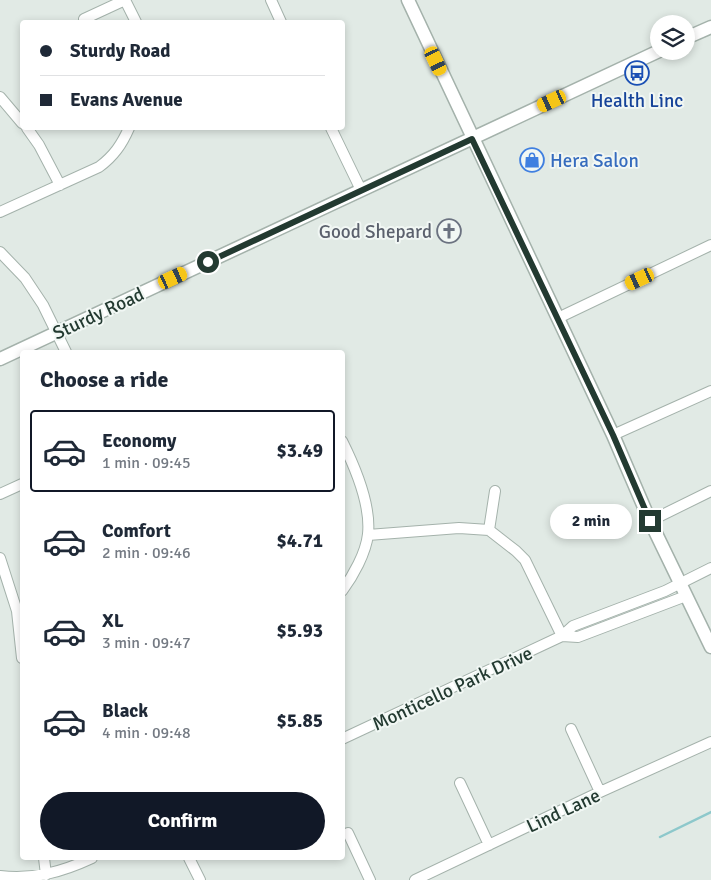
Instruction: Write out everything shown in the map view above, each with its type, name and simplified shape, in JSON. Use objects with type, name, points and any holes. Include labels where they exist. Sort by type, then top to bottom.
[{"type":"street","points":[[84,19],[125,0],[135,20]]},
{"type":"street","points":[[271,0],[280,20]]},
{"type":"street","points":[[408,0],[711,648]]},
{"type":"street","points":[[695,34],[711,27]]},
{"type":"street","name":"Sturdy Road","points":[[0,359],[650,55]]},
{"type":"street","points":[[0,96],[20,121]]},
{"type":"street","points":[[28,130],[44,153],[60,185]]},
{"type":"street","points":[[0,212],[99,167],[123,143],[129,130]]},
{"type":"street","points":[[332,130],[361,190]]},
{"type":"street","points":[[558,318],[711,245]]},
{"type":"street","points":[[0,252],[25,278],[43,305],[65,350]]},
{"type":"street","points":[[613,435],[711,391]]},
{"type":"street","points":[[345,448],[356,469],[365,504],[368,535],[355,572],[345,587]]},
{"type":"street","points":[[0,494],[20,485]]},
{"type":"street","points":[[490,530],[495,491]]},
{"type":"street","points":[[650,521],[711,491]]},
{"type":"street","points":[[368,535],[460,528],[490,530],[516,550],[525,560],[562,636]]},
{"type":"street","points":[[0,558],[18,611],[20,634]]},
{"type":"street","name":"Monticello Park Drive","points":[[345,738],[562,636],[573,626],[666,590],[711,568]]},
{"type":"street","name":"Monticello Park Drive","points":[[562,636],[578,638],[686,596]]},
{"type":"street","points":[[570,729],[600,792]]},
{"type":"street","name":"Lind Lane","points":[[415,880],[600,792],[711,742]]},
{"type":"street","points":[[460,783],[489,845]]},
{"type":"street","points":[[348,834],[370,880]]},
{"type":"street","points":[[44,860],[46,875]]},
{"type":"street","points":[[0,876],[26,877],[46,875],[87,860]]},
{"type":"street","points":[[190,860],[200,880]]},
{"type":"waterway","points":[[660,837],[711,812]]},
{"type":"place","name":"Health Linc","points":[[637,73]]},
{"type":"place","name":"Hera Salon","points":[[532,160]]},
{"type":"place","name":"Good Shepard","points":[[449,231]]},
{"type":"route","points":[[208,262],[472,139],[613,435],[650,521]]}]
